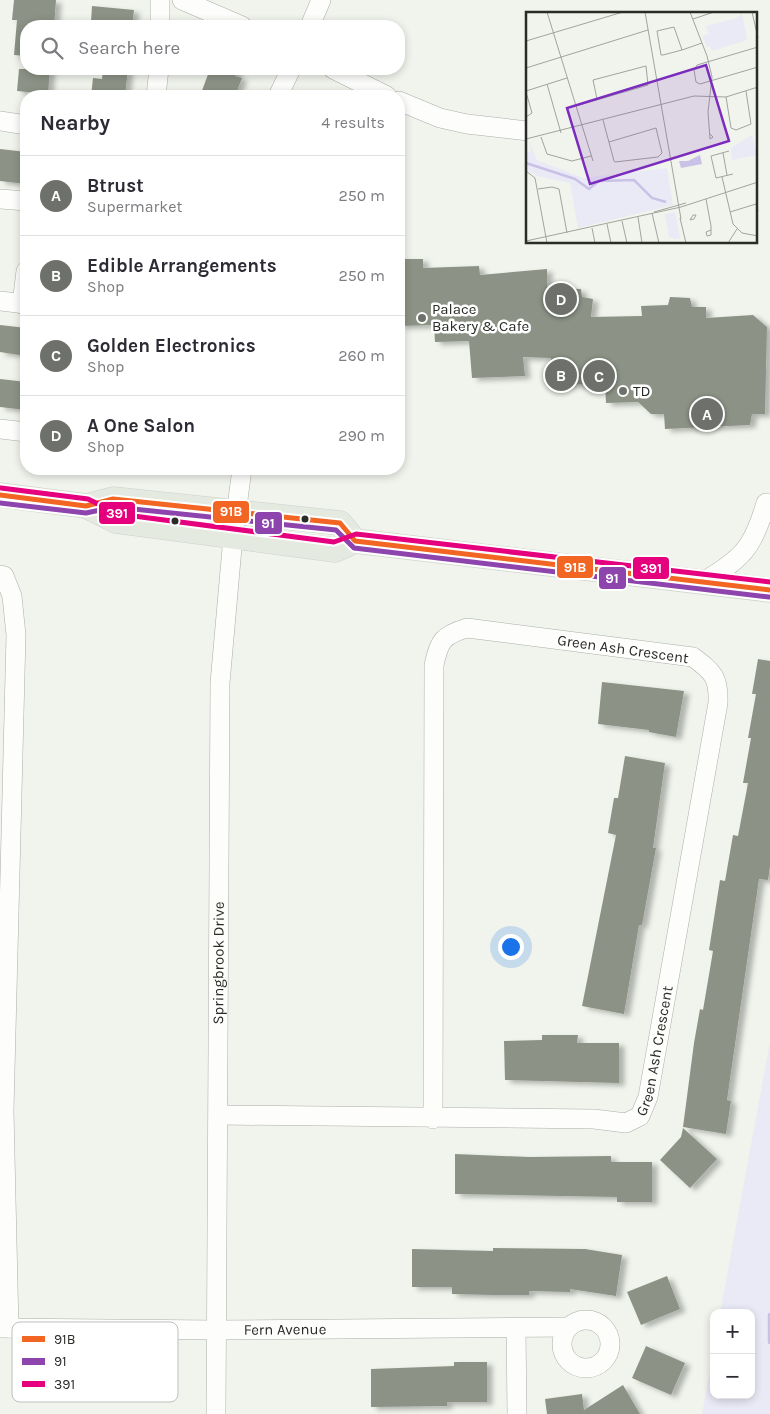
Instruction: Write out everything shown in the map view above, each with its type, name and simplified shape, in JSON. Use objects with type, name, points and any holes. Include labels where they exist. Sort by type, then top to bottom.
[{"type":"main road","points":[[0,495],[86,506],[116,521],[334,550],[355,541],[770,590]]},
{"type":"main road","points":[[86,506],[113,499],[238,514],[340,523],[355,541]]},
{"type":"street","points":[[160,0],[160,20]]},
{"type":"street","points":[[182,0],[228,20]]},
{"type":"street","points":[[313,20],[322,0]]},
{"type":"street","points":[[157,90],[158,75]]},
{"type":"street","points":[[281,90],[288,75]]},
{"type":"street","points":[[344,75],[374,90]]},
{"type":"street","points":[[405,103],[449,120],[526,131]]},
{"type":"street","points":[[0,121],[20,124]]},
{"type":"street","points":[[0,198],[20,201]]},
{"type":"street","points":[[0,301],[20,304]]},
{"type":"street","points":[[0,429],[20,431]]},
{"type":"street","name":"Springbrook Drive","points":[[216,1414],[220,683],[233,537],[238,514],[241,475]]},
{"type":"street","points":[[703,582],[729,566],[750,546],[758,532],[766,503],[770,512]]},
{"type":"street","points":[[0,575],[4,576],[12,596],[16,635],[2,1111],[5,1328]]},
{"type":"street","name":"Green Ash Crescent","points":[[219,1115],[433,1119],[594,1119],[626,1123],[640,1116],[648,1097],[718,703],[719,686],[712,670],[693,657],[468,628],[452,633],[438,645],[434,665],[433,1119]]},
{"type":"street","name":"Fern Avenue","points":[[178,1330],[569,1327]]},
{"type":"street","points":[[516,1328],[518,1414]]},
{"type":"shaded area","points":[[770,1042],[770,1414],[702,1414],[710,1371],[710,1399],[755,1399],[755,1309],[721,1309]]},
{"type":"building","points":[[14,0],[56,0],[54,20],[20,20],[20,56],[14,55],[17,20],[12,20]]},
{"type":"building","points":[[92,6],[134,10],[133,20],[91,20]]},
{"type":"building","points":[[19,69],[20,75],[50,75],[48,90],[17,91]]},
{"type":"building","points":[[102,75],[127,75],[126,90],[92,90],[93,78],[102,79]]},
{"type":"building","points":[[208,75],[235,75],[242,78],[237,90],[202,90]]},
{"type":"building","points":[[0,149],[20,151],[20,183],[0,181]]},
{"type":"building","points":[[405,259],[423,259],[423,268],[479,266],[480,275],[547,269],[547,288],[581,289],[582,297],[593,299],[591,317],[642,316],[641,306],[668,305],[670,297],[690,298],[692,307],[706,307],[706,318],[753,315],[767,327],[765,414],[752,414],[750,425],[665,429],[664,414],[651,414],[638,402],[606,403],[605,384],[550,385],[551,358],[523,357],[525,376],[472,378],[469,341],[435,342],[434,325],[405,326]]},
{"type":"building","points":[[0,325],[20,327],[20,355],[0,352]]},
{"type":"building","points":[[0,379],[20,381],[20,409],[0,407]]},
{"type":"building","points":[[758,659],[770,661],[770,866],[768,880],[759,879],[727,1100],[731,1101],[726,1134],[683,1127],[694,1043],[700,1009],[703,1010],[713,951],[709,950],[720,880],[725,881],[733,835],[738,836],[748,783],[743,783],[751,738],[748,738],[756,694],[752,694]]},
{"type":"building","points":[[602,682],[684,691],[676,737],[649,732],[649,730],[598,724]]},
{"type":"building","points":[[625,756],[665,763],[653,848],[656,848],[642,925],[639,925],[624,1014],[582,1006],[616,835],[608,833],[614,798],[618,798]]},
{"type":"building","points":[[542,1035],[578,1035],[577,1043],[619,1043],[619,1083],[505,1080],[504,1041],[542,1040]]},
{"type":"building","points":[[683,1128],[717,1159],[690,1188],[660,1160],[681,1137]]},
{"type":"building","points":[[455,1154],[529,1157],[611,1156],[611,1162],[652,1162],[652,1202],[617,1202],[617,1197],[455,1194]]},
{"type":"building","points":[[493,1248],[585,1249],[622,1255],[616,1296],[570,1289],[570,1292],[529,1291],[529,1295],[452,1294],[452,1287],[412,1287],[412,1249],[493,1251]]},
{"type":"building","points":[[667,1276],[680,1309],[641,1325],[627,1292]]},
{"type":"building","points":[[646,1346],[685,1363],[671,1395],[632,1378]]},
{"type":"building","points":[[454,1362],[487,1362],[487,1402],[447,1402],[447,1406],[371,1407],[371,1369],[454,1366]]},
{"type":"building","points":[[623,1385],[640,1414],[547,1414],[545,1399],[582,1394],[584,1410]]},
{"type":"waterway","points":[[770,1315],[770,1342]]},
{"type":"transit line","name":"391","points":[[1,488],[88,499],[118,514],[334,542],[356,534],[770,582]]},
{"type":"transit line","name":"91B","points":[[0,495],[86,506],[113,499],[340,523],[355,541],[770,590]]},
{"type":"transit line","name":"91","points":[[0,503],[86,513],[114,507],[336,530],[354,548],[769,597]]},
{"type":"place","name":"A One Salon","points":[[561,299]]},
{"type":"place","name":"Palace Bakery & Cafe","points":[[422,318]]},
{"type":"place","name":"Edible Arrangements","points":[[561,375]]},
{"type":"place","name":"Golden Electronics","points":[[599,376]]},
{"type":"place","name":"TD","points":[[623,391]]},
{"type":"place","name":"Btrust","points":[[707,414]]}]
